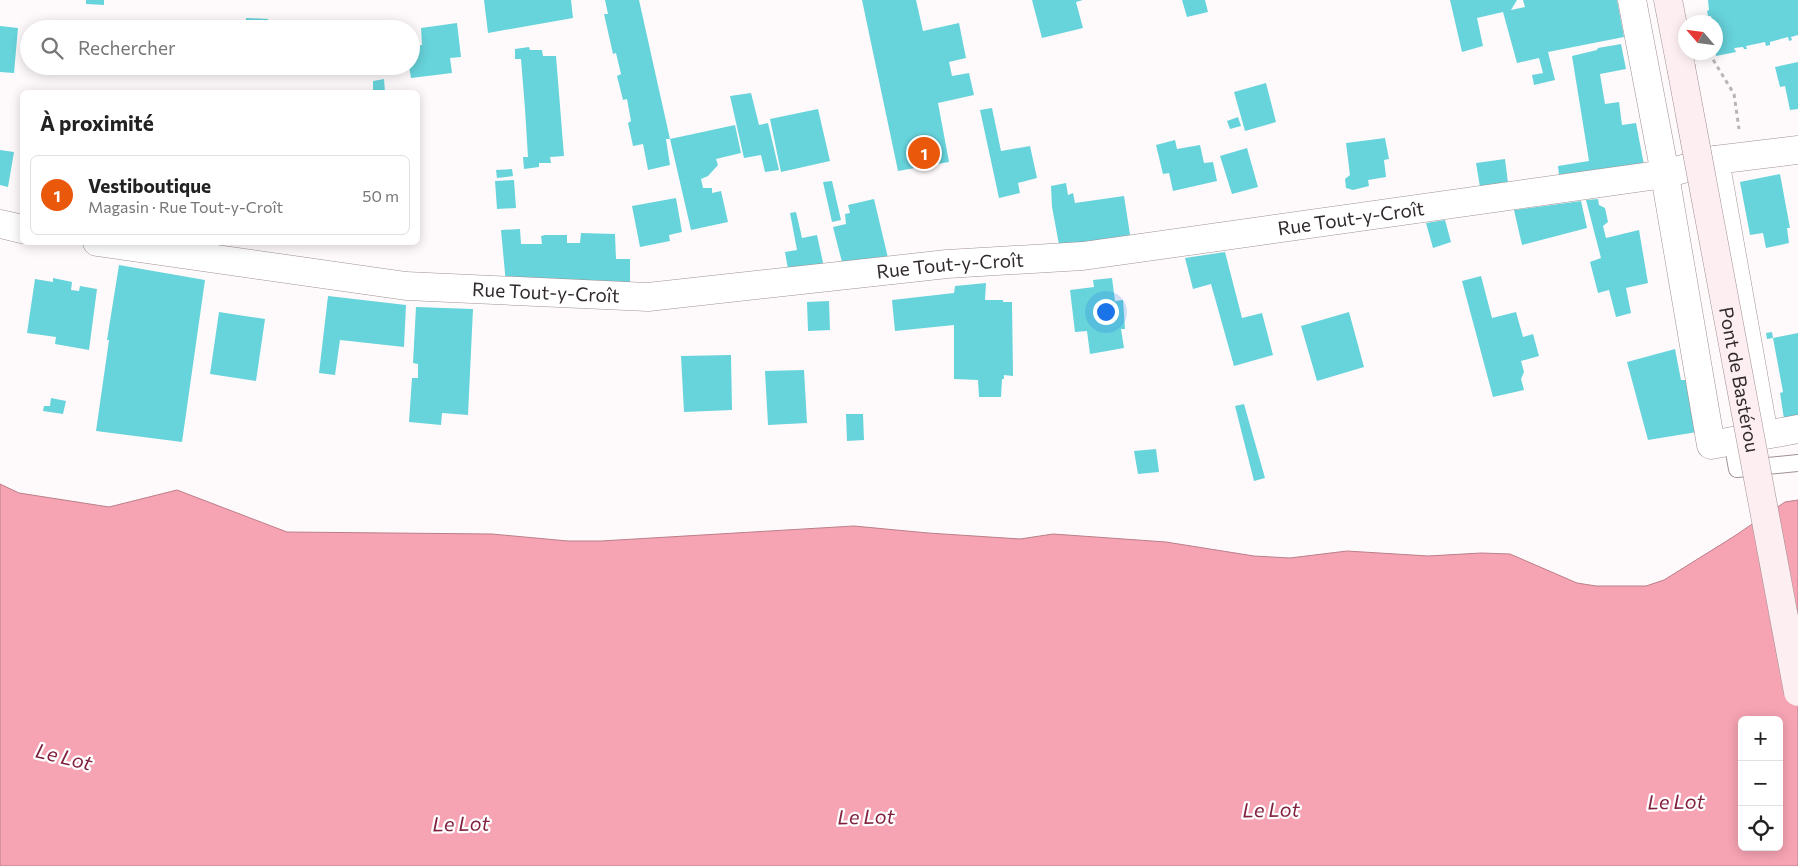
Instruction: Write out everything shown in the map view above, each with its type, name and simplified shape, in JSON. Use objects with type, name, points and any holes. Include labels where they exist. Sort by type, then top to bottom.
[{"type":"main road","name":"Pont de Bastérou","points":[[1668,0],[1798,692]]},
{"type":"street","points":[[1632,0],[1664,174],[1722,443],[1798,429]]},
{"type":"street","name":"Rue Tout-y-Croît","points":[[118,245],[406,286],[648,298],[947,264],[1083,256],[1664,174],[1715,160],[1798,150]]},
{"type":"street","points":[[1715,160],[1764,435]]},
{"type":"street","points":[[0,224],[20,228]]},
{"type":"lane","points":[[1722,443],[1737,469],[1798,463]]},
{"type":"path","points":[[1714,60],[1734,94],[1743,157]]},
{"type":"water","name":"Le Lot","points":[[0,484],[19,493],[109,507],[177,490],[287,532],[492,534],[568,541],[601,541],[854,526],[1020,539],[1053,534],[1166,542],[1254,556],[1290,558],[1347,551],[1428,556],[1481,553],[1510,554],[1577,583],[1596,586],[1646,586],[1664,580],[1785,502],[1798,500],[1798,866],[0,866]]},
{"type":"building","points":[[86,0],[104,0],[104,5],[86,4]]},
{"type":"building","points":[[484,0],[571,0],[573,18],[488,33]]},
{"type":"building","points":[[605,0],[639,0],[670,139],[666,139],[670,165],[648,170],[643,144],[633,146],[628,123],[631,121],[627,99],[623,100],[617,76],[621,74],[616,53],[613,54],[604,14],[608,14]]},
{"type":"building","points":[[862,0],[916,0],[923,31],[959,23],[966,58],[949,62],[952,76],[969,73],[974,95],[938,103],[949,162],[898,171]]},
{"type":"building","points":[[1032,0],[1083,0],[1076,2],[1083,28],[1042,38]]},
{"type":"building","points":[[1182,0],[1205,0],[1208,12],[1187,17]]},
{"type":"building","points":[[1450,0],[1517,0],[1511,10],[1525,7],[1523,0],[1617,0],[1624,37],[1548,52],[1555,80],[1534,85],[1532,75],[1543,73],[1539,58],[1517,63],[1503,12],[1477,18],[1483,46],[1462,52]]},
{"type":"building","points":[[1708,0],[1798,0],[1798,35],[1791,37],[1792,40],[1789,41],[1788,37],[1770,42],[1770,45],[1766,46],[1765,42],[1746,46],[1747,49],[1743,47],[1734,48],[1736,52],[1723,55],[1723,15],[1708,15],[1707,11],[1709,10]]},
{"type":"building","points":[[246,18],[268,19],[268,20],[246,20]]},
{"type":"building","points":[[457,23],[461,57],[450,58],[452,73],[411,78],[410,75],[420,75],[421,28]]},
{"type":"building","points":[[0,26],[18,28],[14,73],[0,72]]},
{"type":"building","points":[[1621,44],[1626,69],[1600,74],[1605,104],[1619,102],[1622,125],[1636,123],[1644,165],[1559,175],[1558,166],[1589,161],[1572,56],[1597,50],[1598,48]]},
{"type":"building","points":[[529,47],[530,50],[542,50],[543,56],[556,56],[564,156],[550,157],[551,163],[539,163],[539,167],[524,169],[523,157],[528,157],[525,109],[521,59],[515,59],[515,49]]},
{"type":"building","points":[[1798,62],[1798,109],[1790,110],[1785,86],[1780,87],[1775,67]]},
{"type":"building","points":[[384,79],[385,90],[373,90],[373,81]]},
{"type":"building","points":[[1266,83],[1276,122],[1245,131],[1234,92]]},
{"type":"building","points":[[751,93],[759,125],[768,123],[779,170],[765,172],[761,155],[744,158],[730,96]]},
{"type":"building","points":[[992,108],[1001,151],[1030,146],[1037,178],[1018,183],[1020,193],[999,198],[980,110]]},
{"type":"building","points":[[818,109],[830,161],[781,172],[770,119]]},
{"type":"building","points":[[1238,117],[1241,126],[1230,129],[1227,121]]},
{"type":"building","points":[[735,125],[741,153],[716,159],[718,165],[708,176],[701,179],[703,188],[712,188],[712,193],[721,191],[728,222],[691,230],[670,139]]},
{"type":"building","points":[[1385,138],[1389,159],[1384,160],[1386,177],[1368,180],[1369,186],[1353,190],[1346,188],[1345,179],[1350,175],[1346,143]]},
{"type":"building","points":[[1175,140],[1177,149],[1200,145],[1204,163],[1213,162],[1217,181],[1173,191],[1169,173],[1163,174],[1156,145]]},
{"type":"building","points":[[1247,148],[1258,187],[1232,194],[1220,156]]},
{"type":"building","points":[[0,150],[14,152],[8,187],[0,185]]},
{"type":"building","points":[[1505,159],[1508,183],[1480,187],[1476,163]]},
{"type":"building","points":[[512,169],[513,176],[497,178],[496,170]]},
{"type":"building","points":[[1780,174],[1790,228],[1787,228],[1789,243],[1766,248],[1763,233],[1750,235],[1740,182]]},
{"type":"building","points":[[514,180],[516,208],[497,209],[495,181]]},
{"type":"building","points":[[832,181],[841,220],[832,222],[823,182]]},
{"type":"building","points":[[1066,183],[1068,195],[1073,193],[1075,203],[1124,196],[1131,241],[1060,250],[1052,207],[1051,186]]},
{"type":"building","points":[[676,198],[682,232],[669,235],[670,241],[640,247],[632,206]]},
{"type":"building","points":[[874,199],[889,262],[844,270],[833,227],[846,224],[845,214],[850,213],[848,205]]},
{"type":"building","points":[[1598,199],[1599,205],[1605,208],[1608,222],[1603,226],[1606,238],[1639,230],[1648,283],[1626,288],[1631,313],[1616,317],[1609,290],[1598,293],[1590,262],[1601,258],[1586,200]]},
{"type":"building","points":[[1581,201],[1587,228],[1522,245],[1514,210]]},
{"type":"building","points":[[796,212],[802,238],[817,235],[825,272],[789,275],[785,252],[797,250],[790,213]]},
{"type":"building","points":[[1445,220],[1451,242],[1433,248],[1426,223]]},
{"type":"building","points":[[520,229],[521,244],[542,244],[541,236],[545,235],[567,235],[567,243],[580,243],[581,233],[615,234],[616,259],[630,259],[630,283],[506,284],[501,230]]},
{"type":"building","points":[[1225,252],[1242,318],[1262,313],[1273,355],[1234,366],[1211,284],[1193,289],[1185,258]]},
{"type":"building","points":[[119,265],[205,280],[182,442],[96,431],[109,340],[107,340]]},
{"type":"building","points":[[1481,276],[1492,318],[1516,312],[1523,337],[1533,334],[1539,356],[1521,361],[1524,372],[1521,379],[1524,390],[1493,397],[1462,281]]},
{"type":"building","points":[[53,278],[72,282],[71,290],[79,291],[80,286],[97,289],[89,350],[55,344],[56,337],[27,333],[35,279],[53,282]]},
{"type":"building","points":[[1112,278],[1115,301],[1123,300],[1125,329],[1121,329],[1124,348],[1090,354],[1087,331],[1075,332],[1070,290],[1094,287],[1093,280]]},
{"type":"building","points":[[986,283],[985,300],[1012,302],[1013,376],[1004,375],[1001,397],[979,397],[978,380],[954,379],[954,325],[895,331],[892,300],[954,293],[955,286]]},
{"type":"building","points":[[328,296],[406,305],[404,347],[340,340],[335,375],[319,373]]},
{"type":"building","points":[[829,301],[830,330],[808,331],[807,302]]},
{"type":"building","points":[[416,307],[473,309],[468,415],[442,413],[441,425],[409,422],[412,378],[418,378],[418,364],[413,363]]},
{"type":"building","points":[[219,312],[265,319],[256,381],[210,374]]},
{"type":"building","points":[[1349,312],[1364,367],[1317,381],[1301,326]]},
{"type":"building","points":[[1772,332],[1773,338],[1767,339],[1766,333]]},
{"type":"building","points":[[1798,333],[1798,417],[1784,419],[1780,393],[1783,392],[1773,338]]},
{"type":"building","points":[[1675,349],[1681,380],[1686,380],[1697,432],[1648,440],[1627,362]]},
{"type":"building","points":[[731,355],[732,410],[684,412],[681,356]]},
{"type":"building","points":[[804,370],[807,423],[768,425],[765,371]]},
{"type":"building","points":[[51,398],[66,401],[63,414],[43,411],[44,406],[50,406]]},
{"type":"building","points":[[1244,404],[1265,478],[1254,481],[1235,406]]},
{"type":"building","points":[[846,414],[863,414],[864,440],[847,441]]},
{"type":"building","points":[[1156,449],[1159,472],[1138,474],[1134,451]]},
{"type":"place","name":"Vestiboutique","points":[[924,153]]}]
